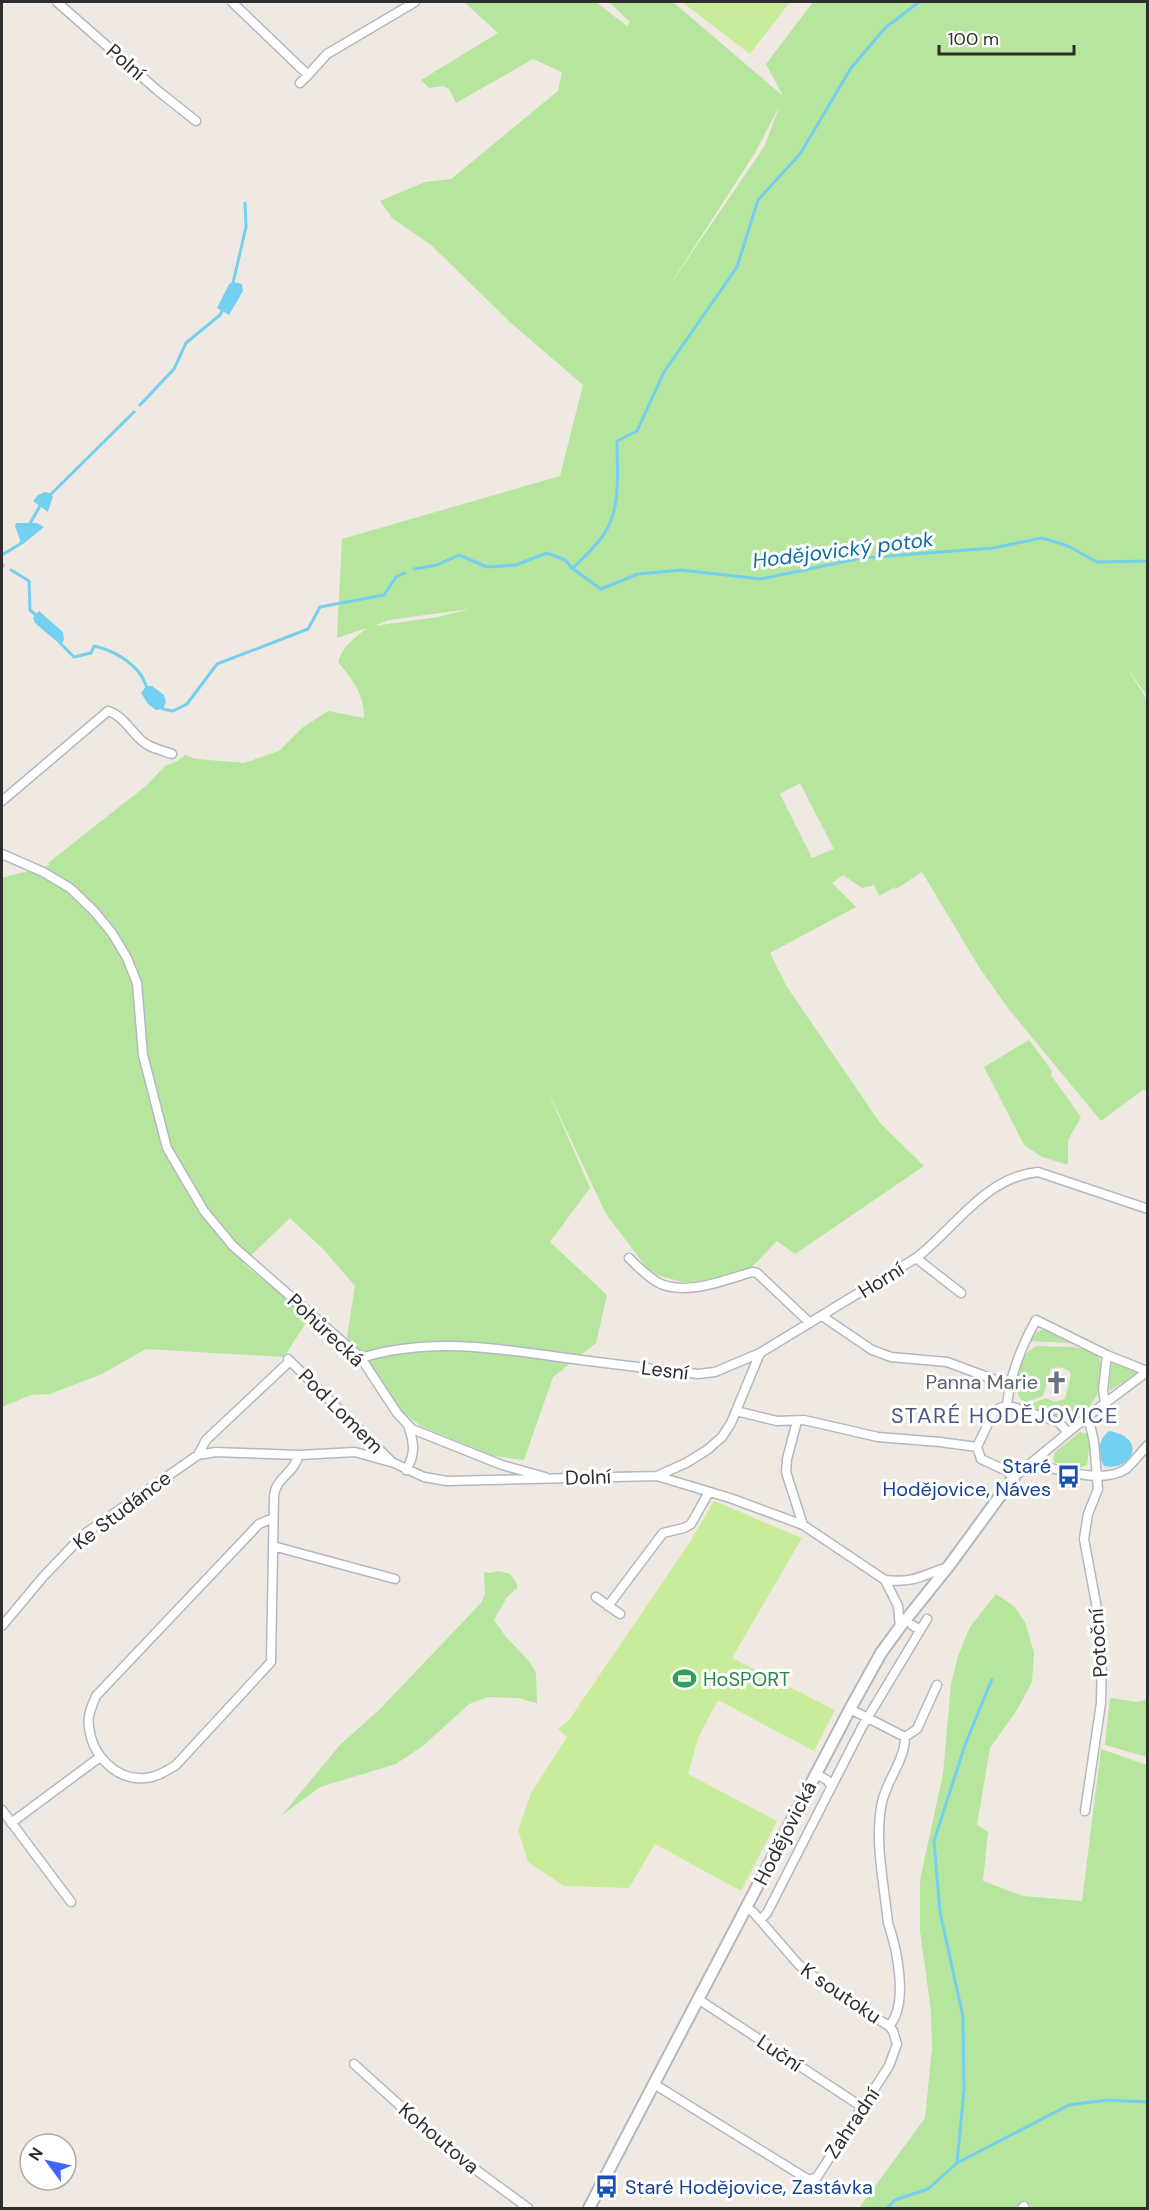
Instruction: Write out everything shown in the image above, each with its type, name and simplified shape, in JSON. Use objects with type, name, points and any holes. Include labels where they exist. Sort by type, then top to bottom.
[{"type":"street","name":"Polní","points":[[57,2],[157,90],[196,121]]},
{"type":"street","points":[[232,2],[308,75]]},
{"type":"street","points":[[300,83],[327,54],[415,2]]},
{"type":"street","points":[[2,801],[108,711],[116,713],[142,741],[151,747],[172,754]]},
{"type":"street","name":"Pohůrecká","points":[[2,854],[43,872],[70,888],[94,911],[112,933],[127,958],[136,983],[143,1055],[167,1148],[204,1211],[233,1246],[361,1358],[396,1413],[408,1425],[427,1436],[501,1465],[551,1479]]},
{"type":"street","name":"Horní","points":[[760,1353],[916,1258],[932,1246],[978,1198],[1013,1177],[1038,1172],[1148,1209]]},
{"type":"street","points":[[628,1258],[657,1282],[677,1288],[709,1284],[752,1272],[757,1273],[810,1323]]},
{"type":"street","points":[[916,1258],[961,1293]]},
{"type":"street","points":[[822,1316],[872,1350],[891,1357],[947,1362],[1009,1385]]},
{"type":"street","points":[[1007,1406],[1009,1385],[1022,1345],[1036,1320],[1107,1355],[1147,1371]]},
{"type":"street","name":"Lesní","points":[[361,1358],[385,1351],[435,1346],[506,1348],[698,1374],[715,1372],[760,1353]]},
{"type":"street","points":[[657,1476],[707,1450],[722,1437],[736,1411],[760,1353]]},
{"type":"street","points":[[1105,1403],[1103,1390],[1107,1355]]},
{"type":"street","name":"Pod Lomem","points":[[198,1455],[206,1440],[289,1360],[394,1463]]},
{"type":"street","points":[[1068,1432],[1058,1422],[1007,1406],[994,1411],[977,1448],[981,1459],[1005,1470],[1014,1477],[1147,1371]]},
{"type":"street","points":[[736,1411],[777,1422],[814,1422],[878,1437],[940,1442],[977,1448]]},
{"type":"street","name":"Potoční","points":[[1085,1810],[1101,1703],[1102,1658],[1096,1603],[1084,1539],[1088,1514],[1098,1489],[1094,1442],[1088,1416]]},
{"type":"street","points":[[797,1421],[786,1472],[803,1525]]},
{"type":"street","points":[[406,1470],[412,1461],[414,1452],[408,1425]]},
{"type":"street","points":[[1030,1463],[1096,1477],[1116,1474],[1132,1464],[1146,1449]]},
{"type":"street","name":"Ke Studánce","points":[[2,1626],[43,1577],[83,1535],[198,1455],[216,1452],[271,1454]]},
{"type":"street","name":"Dolní","points":[[271,1454],[356,1452],[394,1463],[424,1477],[447,1481],[657,1476],[730,1498],[803,1525],[885,1580]]},
{"type":"street","points":[[273,1518],[259,1524],[96,1696],[90,1710],[88,1726],[100,1757],[114,1770],[131,1777],[146,1778],[176,1765],[271,1662],[275,1489],[295,1467],[299,1455]]},
{"type":"street","name":"Hodějovická","points":[[589,2208],[881,1653],[1014,1477]]},
{"type":"street","points":[[608,1606],[663,1533],[691,1524],[709,1492]]},
{"type":"street","points":[[273,1546],[395,1579]]},
{"type":"street","points":[[885,1580],[904,1582],[919,1579],[948,1567]]},
{"type":"street","points":[[885,1580],[898,1606],[900,1627]]},
{"type":"street","points":[[596,1597],[620,1614]]},
{"type":"street","points":[[760,1920],[767,1913],[831,1786],[916,1628],[927,1619]]},
{"type":"street","points":[[889,2026],[898,2011],[898,1969],[893,1937],[888,1923],[879,1818],[884,1793],[903,1751],[905,1737],[916,1729],[937,1685]]},
{"type":"street","points":[[850,1709],[905,1737]]},
{"type":"street","points":[[11,1823],[100,1757]]},
{"type":"street","points":[[816,1774],[827,1780],[831,1786]]},
{"type":"street","points":[[2,1810],[71,1902]]},
{"type":"street","name":"K soutoku","points":[[746,1908],[753,1911],[799,1965],[837,1994],[889,2026]]},
{"type":"street","name":"Luční","points":[[698,1999],[862,2107]]},
{"type":"street","name":"Zahradní","points":[[654,2084],[809,2180],[817,2177],[889,2066],[896,2050],[896,2037],[889,2026]]},
{"type":"street","name":"Kohoutova","points":[[354,2064],[449,2150],[528,2208]]},
{"type":"green space","points":[[464,2],[596,2],[627,26],[630,22],[609,2],[673,2],[783,96],[766,64],[813,2],[1147,2],[1147,696],[1126,666],[1147,700],[1147,1093],[1144,1089],[1101,1121],[1007,1007],[979,967],[922,872],[896,889],[895,887],[879,896],[874,885],[862,888],[843,875],[832,883],[856,907],[770,953],[787,987],[880,1123],[924,1166],[795,1254],[777,1241],[752,1267],[729,1276],[682,1282],[657,1275],[647,1268],[606,1214],[546,1087],[590,1188],[550,1242],[607,1295],[596,1343],[553,1377],[524,1460],[493,1456],[421,1426],[402,1412],[347,1337],[355,1286],[325,1251],[290,1218],[243,1263],[309,1318],[284,1357],[146,1349],[102,1374],[50,1394],[31,1395],[2,1407],[2,878],[50,865],[48,863],[147,785],[165,766],[185,755],[196,759],[244,763],[279,751],[302,728],[328,711],[364,718],[364,710],[357,688],[338,662],[346,647],[367,628],[337,638],[342,539],[560,476],[583,385],[510,322],[431,245],[392,218],[380,201],[425,182],[451,179],[558,91],[562,72],[533,59],[456,103],[449,89],[443,86],[429,88],[421,80],[498,33]],"holes":[[[780,105],[764,147],[665,292],[755,153]],[[469,609],[438,617],[374,626],[389,620]],[[800,783],[834,849],[812,858],[780,794]]]},
{"type":"green space","points":[[682,2],[790,2],[750,54]]},
{"type":"green space","points":[[1029,1040],[1081,1117],[1068,1140],[1068,1165],[1042,1157],[1024,1145],[984,1067]]},
{"type":"green space","points":[[1042,1330],[1051,1331],[1071,1343],[1030,1341],[1034,1333]]},
{"type":"green space","points":[[1037,1346],[1079,1348],[1092,1352],[1098,1358],[1102,1366],[1100,1387],[1096,1397],[1083,1413],[1076,1417],[1064,1418],[1028,1405],[1046,1398],[1055,1402],[1065,1399],[1071,1374],[1062,1368],[1051,1369],[1043,1396],[1024,1403],[1019,1397],[1017,1381],[1021,1363],[1030,1350]]},
{"type":"green space","points":[[1113,1363],[1138,1373],[1109,1391],[1111,1365]]},
{"type":"green space","points":[[1080,1432],[1087,1434],[1090,1440],[1087,1465],[1079,1468],[1055,1463],[1053,1459],[1055,1452]]},
{"type":"green space","name":"HoSPORT","points":[[714,1501],[802,1538],[732,1658],[835,1710],[814,1751],[718,1700],[698,1738],[688,1774],[777,1821],[741,1891],[655,1844],[629,1888],[564,1886],[528,1862],[518,1830],[531,1793],[567,1737],[558,1729],[569,1720],[690,1542]]},
{"type":"green space","points":[[498,1571],[510,1574],[517,1588],[507,1597],[494,1620],[506,1637],[529,1661],[536,1673],[537,1703],[518,1698],[488,1697],[469,1704],[424,1745],[396,1764],[320,1787],[282,1815],[340,1745],[380,1709],[481,1603],[485,1594],[484,1572]]},
{"type":"green space","points":[[996,1594],[1014,1606],[1025,1622],[1034,1653],[1032,1682],[1017,1710],[990,1748],[977,1825],[988,1832],[983,1881],[1023,1896],[1082,1901],[1101,1749],[1147,1765],[1147,2208],[859,2208],[925,2118],[932,2048],[931,2011],[920,1931],[920,1880],[943,1774],[951,1684],[958,1656],[970,1627]]},
{"type":"green space","points":[[1110,1698],[1138,1702],[1147,1699],[1147,1757],[1105,1745]]},
{"type":"water","points":[[233,282],[242,284],[243,291],[229,315],[217,308],[229,284]]},
{"type":"water","points":[[45,492],[53,496],[48,512],[33,501]]},
{"type":"water","points":[[16,523],[37,523],[44,527],[22,545]]},
{"type":"water","points":[[39,611],[63,632],[64,640],[61,645],[35,623],[33,618]]},
{"type":"water","points":[[146,686],[152,686],[164,695],[166,702],[163,709],[156,710],[148,704],[141,693]]},
{"type":"water","points":[[1109,1431],[1129,1440],[1132,1447],[1132,1453],[1128,1459],[1114,1467],[1104,1466],[1100,1452],[1103,1438]]},
{"type":"waterway","points":[[573,568],[602,537],[613,515],[618,478],[617,441],[637,431],[664,372],[737,267],[758,200],[800,154],[851,68],[885,28],[919,2]]},
{"type":"waterway","points":[[233,283],[246,227],[245,203]]},
{"type":"waterway","points":[[140,405],[174,369],[186,343],[220,315],[223,309]]},
{"type":"waterway","points":[[50,495],[134,412]]},
{"type":"waterway","points":[[28,527],[41,504]]},
{"type":"waterway","name":"Hodějovický potok","points":[[414,569],[437,565],[459,555],[487,567],[516,565],[547,553],[565,560],[573,569],[601,589],[638,574],[681,570],[761,579],[862,558],[993,548],[1042,538],[1068,546],[1097,562],[1148,561]]},
{"type":"waterway","points":[[2,555],[22,541]]},
{"type":"waterway","name":"Hodějovický potok","points":[[11,570],[29,581],[30,610],[38,617]]},
{"type":"waterway","name":"Hodějovický potok","points":[[161,706],[163,709],[173,711],[187,704],[217,664],[308,629],[320,607],[384,595],[396,577],[405,573]]},
{"type":"waterway","name":"Hodějovický potok","points":[[60,643],[74,657],[91,653],[94,646],[114,653],[137,670],[148,689]]},
{"type":"waterway","points":[[957,2163],[964,2090],[963,2017],[940,1912],[934,1841],[965,1745],[992,1679]]},
{"type":"waterway","points":[[887,2208],[895,2200],[928,2189],[957,2163],[1069,2105],[1107,2100],[1148,2102]]},
{"type":"place","name":"Panna Marie","points":[[1056,1382]]},
{"type":"place","name":"Staré Hodějovice, Náves","points":[[1069,1477]]},
{"type":"place","name":"HoSPORT","points":[[685,1679]]},
{"type":"place","name":"Staré Hodějovice, Zastávka","points":[[607,2187]]},
{"type":"district","name":"STARÉ HODĚJOVICE","points":[[1005,1415]]}]
